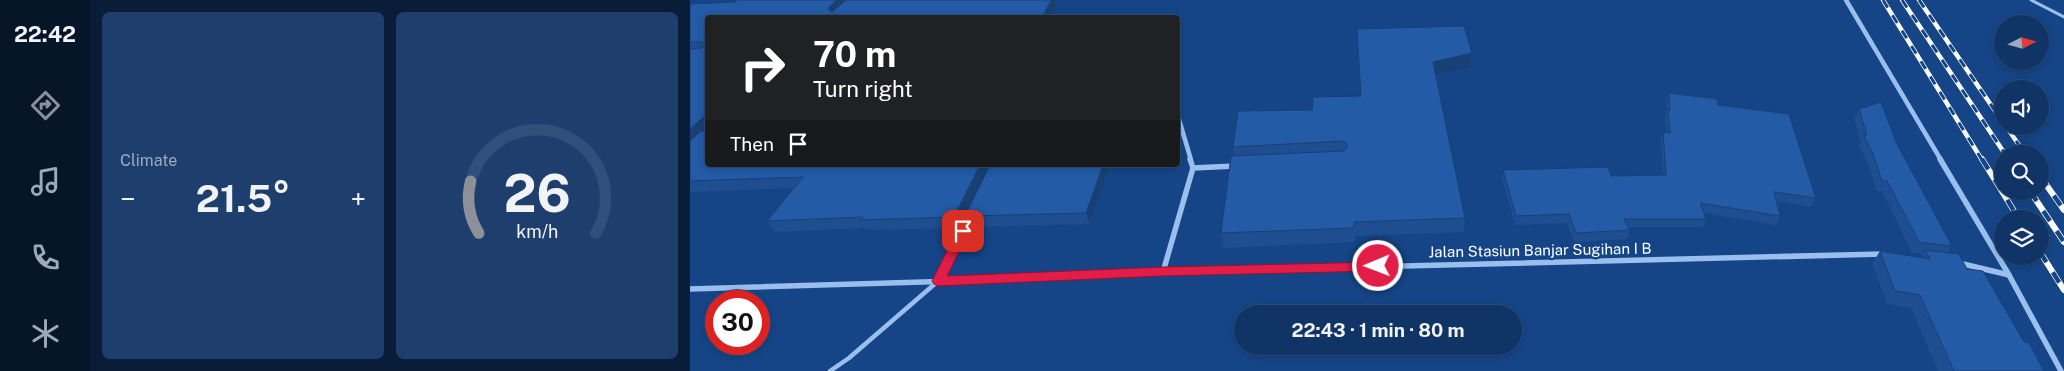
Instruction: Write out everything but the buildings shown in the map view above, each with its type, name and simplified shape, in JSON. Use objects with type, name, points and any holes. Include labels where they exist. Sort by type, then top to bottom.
[{"type":"street","points":[[1846,0],[2009,275],[2061,371]]},
{"type":"street","points":[[1163,272],[1194,168],[1180,122]]},
{"type":"street","points":[[1194,168],[1240,166]]},
{"type":"street","points":[[938,281],[973,210]]},
{"type":"street","name":"Jalan Stasiun Banjar Sugihan I B","points":[[690,289],[1163,272],[1892,255]]},
{"type":"street","points":[[1954,262],[2009,275]]},
{"type":"lane","points":[[2031,0],[2064,17]]},
{"type":"lane","points":[[830,371],[849,358],[938,281]]},
{"type":"railway","points":[[1883,0],[1982,160]]},
{"type":"railway","points":[[1902,0],[1999,145]]},
{"type":"railway","points":[[1919,0],[1994,109]]},
{"type":"railway","points":[[2012,135],[2019,145]]},
{"type":"railway","points":[[1982,159],[2013,210]]},
{"type":"railway","points":[[2049,189],[2064,210]]},
{"type":"railway","points":[[2036,200],[2064,242]]},
{"type":"railway","points":[[2048,265],[2064,290]]},
{"type":"route","points":[[963,231],[938,281],[1378,266]]}]
